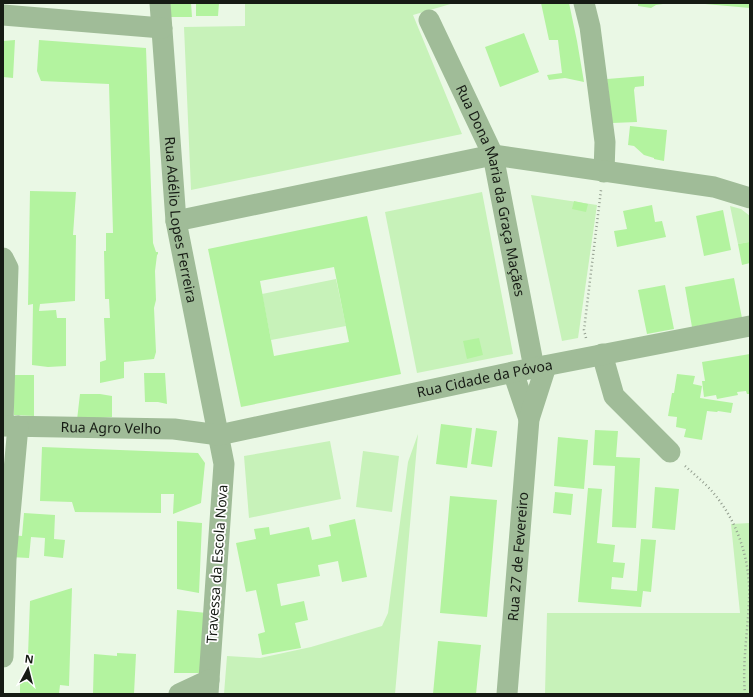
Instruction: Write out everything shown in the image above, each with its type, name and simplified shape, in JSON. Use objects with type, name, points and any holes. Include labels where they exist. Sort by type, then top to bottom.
[{"type":"street","name":"Rua Adélio Lopes Ferreira","points":[[160,3],[176,221],[219,435]]},
{"type":"street","points":[[584,3],[590,26],[605,142],[604,172]]},
{"type":"street","points":[[3,15],[162,28]]},
{"type":"street","name":"Rua Dona Maria da Graça Maçães","points":[[429,20],[493,155],[540,367]]},
{"type":"street","points":[[176,221],[493,155],[714,187],[750,198]]},
{"type":"street","points":[[3,258],[8,268],[7,548],[3,657]]},
{"type":"street","name":"Rua Cidade da Póvoa","points":[[219,435],[513,372],[750,326]]},
{"type":"street","points":[[595,356],[614,396],[670,452]]},
{"type":"street","name":"Rua 27 de Fevereiro","points":[[507,694],[530,419],[540,367]]},
{"type":"street","name":"Rua 27 de Fevereiro","points":[[513,372],[530,419]]},
{"type":"street","name":"Rua Agro Velho","points":[[8,424],[174,429],[219,435]]},
{"type":"street","name":"Travessa da Escola Nova","points":[[208,687],[224,464],[219,435]]},
{"type":"street","points":[[180,694],[208,687]]},
{"type":"path","points":[[595,356],[584,330],[604,172]]},
{"type":"path","points":[[670,452],[710,489],[730,516],[741,541],[748,571],[750,599],[743,680],[745,694]]},
{"type":"green space","points":[[245,3],[454,3],[413,15],[462,134],[191,190],[184,27],[245,26]]},
{"type":"green space","points":[[482,192],[513,354],[417,373],[385,212]]},
{"type":"green space","points":[[531,195],[597,205],[578,338],[562,341]]},
{"type":"green space","points":[[730,206],[741,209],[750,216],[750,245],[749,242],[738,244]]},
{"type":"green space","points":[[336,279],[346,326],[271,340],[262,294]]},
{"type":"green space","points":[[418,434],[395,694],[224,694],[227,656],[260,658],[311,647],[382,626],[388,613],[408,462]]},
{"type":"green space","points":[[330,441],[341,499],[249,518],[244,456]]},
{"type":"green space","points":[[363,451],[399,456],[392,512],[356,507]]},
{"type":"green space","points":[[750,523],[750,694],[545,694],[547,613],[740,613],[731,524]]},
{"type":"building","points":[[167,3],[191,3],[192,17],[167,17]]},
{"type":"building","points":[[196,3],[219,3],[218,16],[196,16]]},
{"type":"building","points":[[541,3],[569,3],[584,82],[565,78],[549,80],[547,75],[562,73],[558,40],[549,40]]},
{"type":"building","points":[[638,3],[663,4],[656,5],[651,8],[638,6]]},
{"type":"building","points":[[750,3],[750,8],[705,4]]},
{"type":"building","points":[[524,33],[539,72],[500,87],[485,47]]},
{"type":"building","points":[[15,40],[13,78],[3,77],[3,41]]},
{"type":"building","points":[[39,40],[146,48],[153,243],[156,252],[158,252],[155,271],[156,300],[154,308],[156,352],[154,359],[124,362],[124,378],[100,383],[100,362],[106,360],[104,318],[110,318],[109,299],[105,299],[104,251],[106,251],[106,233],[113,233],[109,84],[41,81],[37,71]]},
{"type":"building","points":[[644,76],[644,86],[635,87],[634,90],[637,122],[612,123],[607,79]]},
{"type":"building","points":[[630,126],[667,130],[664,161],[644,155],[634,146],[628,145]]},
{"type":"building","points":[[30,191],[76,192],[73,235],[76,235],[75,301],[40,304],[39,311],[56,310],[57,318],[66,318],[66,366],[48,367],[32,365],[33,304],[28,305]]},
{"type":"building","points":[[574,201],[588,204],[586,212],[572,209]]},
{"type":"building","points":[[652,205],[655,222],[662,221],[666,237],[617,247],[614,231],[627,229],[623,211]]},
{"type":"building","points":[[723,210],[731,250],[704,256],[696,216]]},
{"type":"building","points":[[367,216],[401,374],[241,407],[208,249]],"holes":[[[334,267],[349,342],[274,356],[260,281]]]},
{"type":"building","points":[[749,242],[750,263],[742,265],[738,244]]},
{"type":"building","points":[[734,278],[742,318],[692,327],[685,287]]},
{"type":"building","points":[[665,285],[674,329],[647,334],[638,290]]},
{"type":"building","points":[[479,338],[483,355],[467,359],[463,341]]},
{"type":"building","points":[[750,354],[750,394],[747,394],[746,391],[737,392],[738,395],[717,399],[716,395],[704,397],[702,381],[705,381],[702,362]]},
{"type":"building","points":[[144,373],[165,373],[167,404],[145,402]]},
{"type":"building","points":[[677,374],[695,376],[693,384],[702,386],[700,398],[733,403],[731,413],[707,411],[702,440],[684,437],[686,429],[676,427],[677,417],[668,416]]},
{"type":"building","points":[[14,375],[34,375],[34,416],[14,415]]},
{"type":"building","points":[[80,394],[100,394],[112,396],[112,417],[77,420]]},
{"type":"building","points":[[441,424],[472,428],[467,468],[436,464]]},
{"type":"building","points":[[476,428],[497,431],[492,467],[471,464]]},
{"type":"building","points":[[595,430],[618,431],[616,457],[640,458],[636,528],[612,527],[615,466],[593,465]]},
{"type":"building","points":[[558,437],[588,440],[584,489],[554,486]]},
{"type":"building","points":[[42,447],[198,453],[205,463],[201,503],[173,514],[174,494],[161,494],[161,513],[75,512],[72,502],[40,501]]},
{"type":"building","points":[[655,487],[679,489],[675,530],[652,528]]},
{"type":"building","points":[[588,488],[602,489],[597,543],[615,545],[613,562],[625,563],[623,578],[612,577],[611,589],[637,591],[641,539],[656,540],[651,592],[643,591],[641,607],[578,602]]},
{"type":"building","points":[[555,492],[573,494],[571,515],[553,513]]},
{"type":"building","points":[[450,496],[497,500],[487,617],[440,613]]},
{"type":"building","points":[[24,513],[55,515],[54,539],[65,540],[63,558],[44,556],[45,538],[31,537],[29,558],[10,557],[11,535],[22,536]]},
{"type":"building","points":[[355,519],[367,577],[342,582],[338,561],[318,565],[320,576],[277,584],[281,606],[304,601],[308,620],[295,623],[301,648],[262,655],[258,634],[265,632],[256,590],[246,592],[236,543],[256,539],[254,529],[269,527],[270,535],[309,527],[312,540],[331,536],[329,525]]},
{"type":"building","points":[[177,521],[202,523],[199,593],[177,589]]},
{"type":"building","points":[[72,588],[69,686],[60,685],[59,694],[20,694],[20,682],[27,682],[30,601]]},
{"type":"building","points":[[177,610],[207,613],[205,673],[174,673]]},
{"type":"building","points":[[438,641],[481,645],[476,694],[433,694]]},
{"type":"building","points":[[117,653],[136,654],[134,694],[93,694],[94,654],[117,656]]}]
